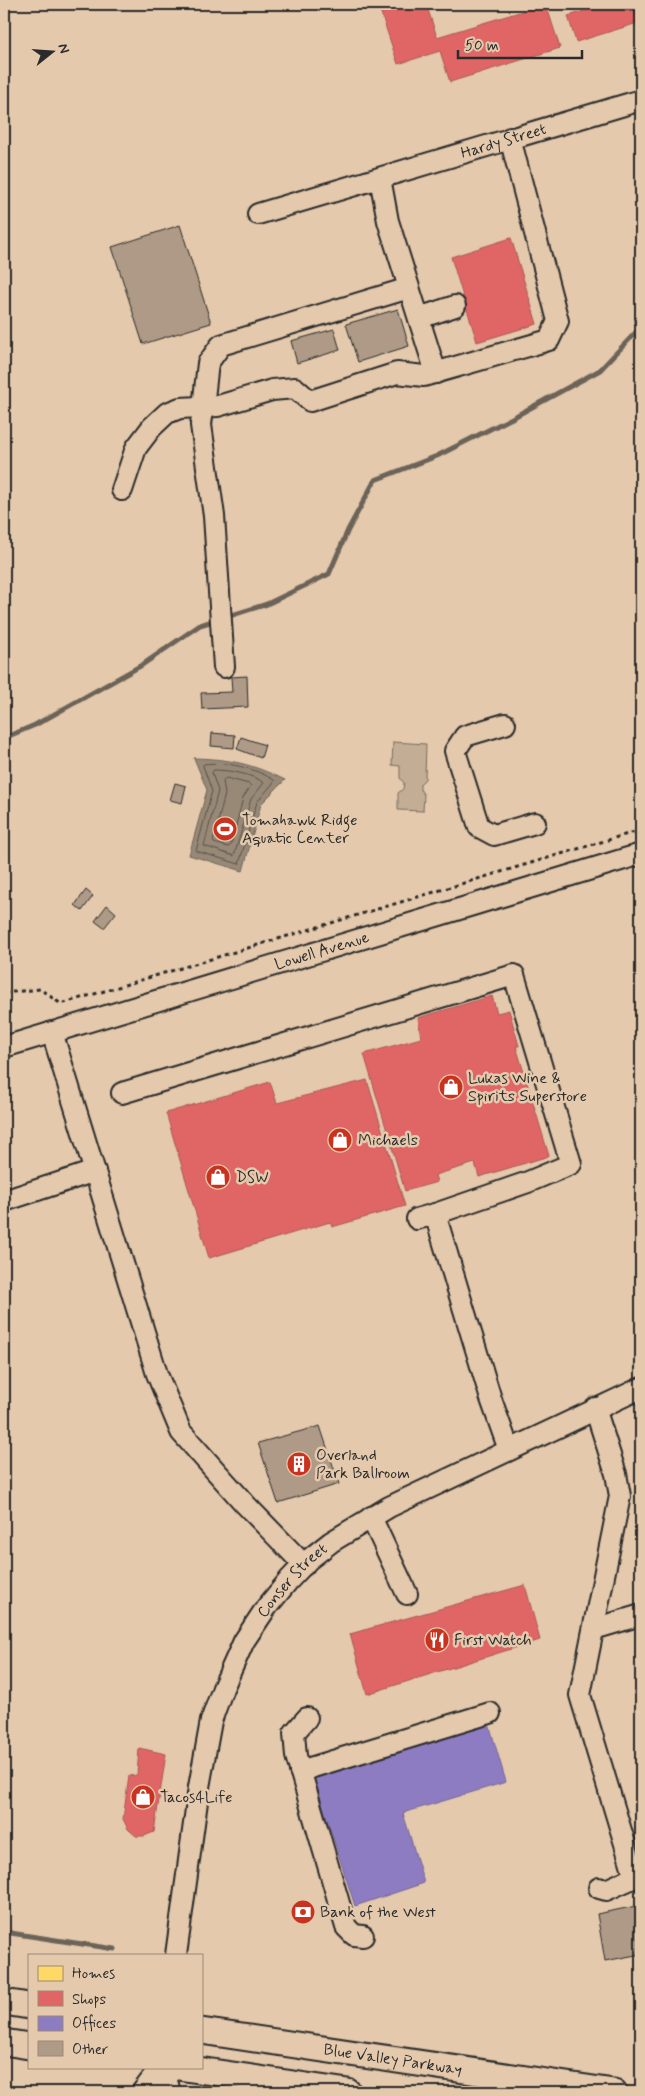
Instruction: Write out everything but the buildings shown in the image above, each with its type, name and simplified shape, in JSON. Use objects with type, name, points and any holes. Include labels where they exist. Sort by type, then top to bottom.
[{"type":"main road","points":[[4,2002],[28,2006]]},
{"type":"main road","name":"Blue Valley Parkway","points":[[202,2031],[614,2092]]},
{"type":"main road","points":[[4,2042],[28,2046]]},
{"type":"main road","points":[[185,2068],[348,2092]]},
{"type":"street","name":"Hardy Street","points":[[258,214],[641,100]]},
{"type":"street","points":[[122,490],[136,448],[152,427],[167,413],[174,410],[203,405],[218,406],[272,390],[295,388],[310,401],[397,373],[424,376],[549,340],[558,321],[510,138]]},
{"type":"street","points":[[372,180],[388,221],[436,373]]},
{"type":"street","points":[[224,667],[214,516],[201,425],[208,363],[221,345],[409,288]]},
{"type":"street","points":[[419,318],[455,306]]},
{"type":"street","points":[[505,724],[465,736],[456,751],[458,761],[479,827],[494,834],[535,823]]},
{"type":"street","name":"Lowell Avenue","points":[[4,1047],[641,854]]},
{"type":"street","points":[[122,1093],[514,975],[571,1164],[528,1182],[426,1216],[509,1450]]},
{"type":"street","points":[[52,1032],[157,1374],[181,1432],[245,1504],[304,1565]]},
{"type":"street","points":[[4,1201],[95,1171]]},
{"type":"street","name":"Conser Street","points":[[176,1954],[204,1755],[214,1712],[244,1641],[266,1608],[304,1565],[331,1542],[371,1517],[595,1408],[641,1388]]},
{"type":"street","points":[[595,1408],[616,1474],[620,1496],[580,1695],[638,1877],[606,1890],[598,1888]]},
{"type":"street","points":[[371,1517],[407,1594]]},
{"type":"street","points":[[594,1629],[641,1615]]},
{"type":"street","points":[[300,1771],[490,1713]]},
{"type":"street","points":[[307,1718],[294,1733],[296,1756],[346,1927],[354,1935],[363,1936]]},
{"type":"street","points":[[142,2092],[161,2068]]},
{"type":"street","points":[[162,2068],[170,2092]]},
{"type":"path","points":[[4,993],[40,989],[61,1004],[641,830]]},
{"type":"shaded area","points":[[393,742],[426,744],[425,779],[420,784],[420,789],[424,795],[423,811],[398,810],[398,793],[403,789],[404,783],[400,778],[400,766],[392,765]]},
{"type":"water","name":"Tomahawk Ridge Aquatic Center","points":[[194,758],[241,763],[285,780],[261,804],[243,871],[189,855],[207,790]]},
{"type":"waterway","points":[[226,617],[267,604],[329,574],[348,530],[375,480],[437,456],[600,370],[641,327]]},
{"type":"waterway","points":[[4,738],[35,725],[142,665],[200,625],[216,620]]},
{"type":"waterway","points":[[4,1932],[115,1949]]},
{"type":"place","name":"Tomahawk Ridge Aquatic Center","points":[[225,829]]},
{"type":"place","name":"Lukas Wine & Spirits Superstore","points":[[451,1087]]},
{"type":"place","name":"Michaels","points":[[340,1140]]},
{"type":"place","name":"DSW","points":[[218,1177]]},
{"type":"place","name":"Overland Park Ballroom","points":[[299,1464]]},
{"type":"place","name":"First Watch","points":[[437,1640]]},
{"type":"place","name":"Tacos4Life","points":[[143,1797]]},
{"type":"place","name":"Bank of the West","points":[[303,1912]]}]
